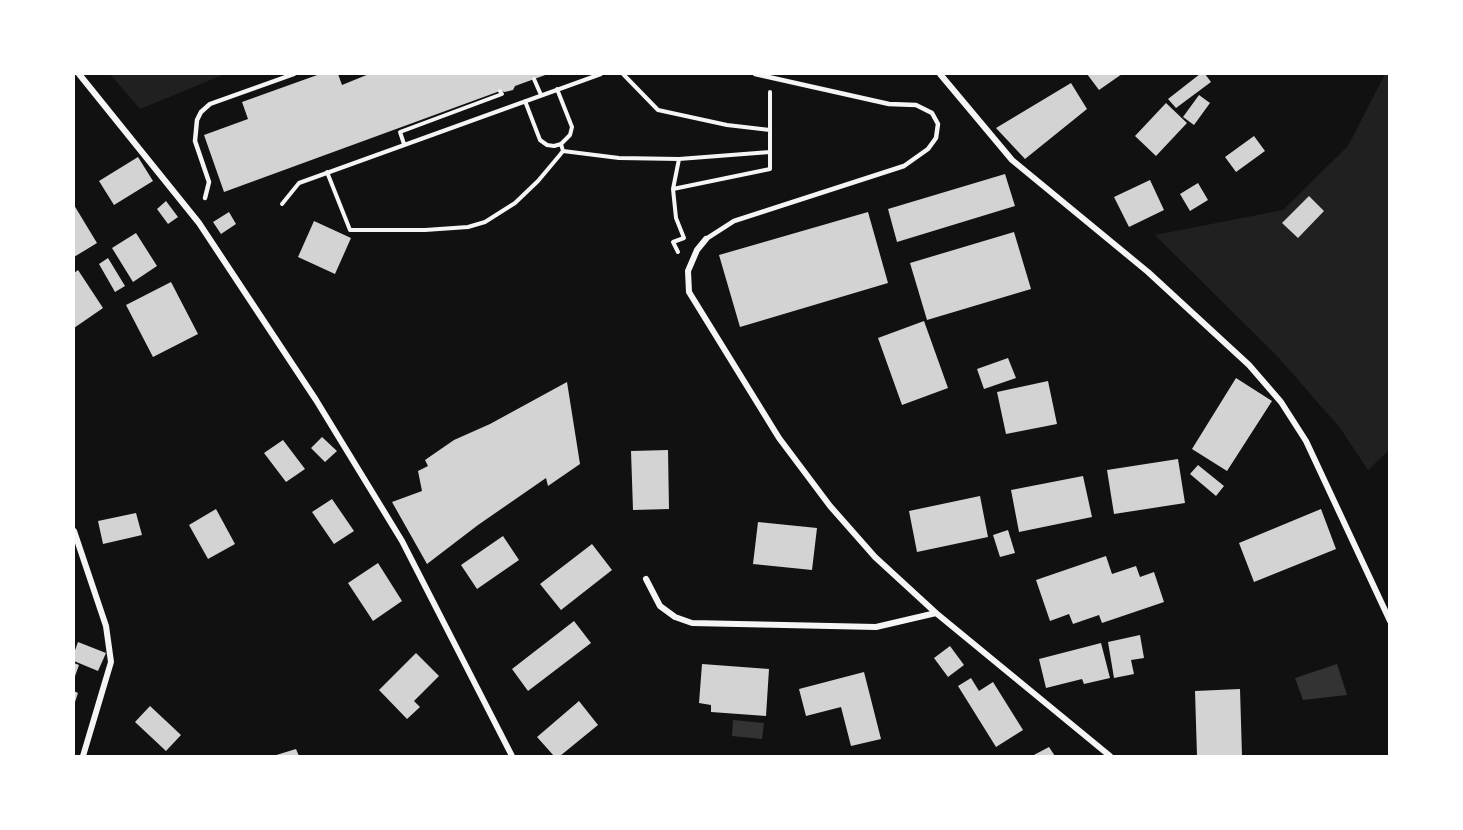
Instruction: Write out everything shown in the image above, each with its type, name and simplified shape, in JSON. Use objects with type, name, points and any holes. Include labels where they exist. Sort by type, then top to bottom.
[{"type":"street","points":[[79,74],[198,223],[316,400],[402,541],[512,756]]},
{"type":"street","points":[[939,74],[1012,160],[1148,272],[1249,365],[1281,402],[1306,441],[1389,621]]},
{"type":"street","points":[[706,238],[697,250],[688,271],[689,292],[779,438],[830,507],[875,558],[936,613],[1110,756]]},
{"type":"street","points":[[74,531],[106,626],[111,662],[83,756]]},
{"type":"street","points":[[646,579],[660,606],[675,617],[692,623],[876,627],[936,613]]},
{"type":"lane","points":[[205,198],[209,182],[195,141],[197,120],[201,112],[210,104],[294,74]]},
{"type":"lane","points":[[706,238],[734,221],[904,166],[928,149],[936,138],[938,124],[932,113],[916,105],[889,104],[755,74]]},
{"type":"path","points":[[282,204],[299,183],[601,74]]},
{"type":"path","points":[[623,74],[658,110],[727,125],[770,130]]},
{"type":"path","points":[[673,189],[770,169],[770,77]]},
{"type":"path","points":[[534,79],[541,95]]},
{"type":"path","points":[[525,101],[540,140],[547,145],[561,144],[570,135],[572,127],[557,89]]},
{"type":"path","points":[[404,144],[400,132],[502,94],[500,91]]},
{"type":"path","points":[[561,144],[563,151]]},
{"type":"path","points":[[563,151],[619,158],[679,159],[770,152]]},
{"type":"path","points":[[327,172],[350,230],[425,230],[468,227],[485,222],[515,203],[538,181],[563,151]]},
{"type":"path","points":[[676,218],[673,189],[679,159]]},
{"type":"shaded area","points":[[110,74],[225,74],[140,109]]},
{"type":"shaded area","points":[[1385,74],[1389,74],[1389,450],[1368,470],[1340,428],[1278,357],[1155,235],[1283,210],[1348,146]]},
{"type":"shaded area","points":[[1337,664],[1347,695],[1303,700],[1295,678]]},
{"type":"shaded area","points":[[733,720],[764,723],[762,739],[732,736]]},
{"type":"building","points":[[320,74],[338,74],[342,85],[369,74],[548,74],[515,86],[513,90],[500,91],[224,192],[204,135],[248,119],[242,102]]},
{"type":"building","points":[[1087,74],[1122,74],[1099,90]]},
{"type":"building","points":[[1200,74],[1205,74],[1211,82],[1176,108],[1168,99]]},
{"type":"building","points":[[1071,83],[1087,109],[1025,159],[996,128]]},
{"type":"building","points":[[1199,95],[1210,103],[1194,125],[1183,117]]},
{"type":"building","points":[[1166,103],[1187,123],[1156,156],[1135,136]]},
{"type":"building","points":[[1254,136],[1265,151],[1236,172],[1225,157]]},
{"type":"building","points":[[138,157],[153,181],[114,205],[99,181]]},
{"type":"building","points":[[1005,174],[1015,206],[897,242],[888,209]]},
{"type":"building","points":[[1150,180],[1164,210],[1129,227],[1114,197]]},
{"type":"building","points":[[1198,183],[1208,200],[1190,211],[1180,194]]},
{"type":"building","points":[[1309,196],[1324,211],[1298,238],[1282,223]]},
{"type":"building","points":[[166,201],[178,217],[168,224],[157,209]]},
{"type":"building","points":[[74,205],[97,243],[74,257]]},
{"type":"building","points":[[229,212],[236,224],[221,234],[213,222]]},
{"type":"building","points":[[868,212],[888,283],[740,327],[719,255]]},
{"type":"building","points":[[314,221],[351,238],[335,274],[298,257]]},
{"type":"building","points":[[1014,232],[1031,289],[927,320],[910,263]]},
{"type":"building","points":[[136,233],[157,266],[133,282],[112,248]]},
{"type":"building","points":[[108,258],[125,286],[115,292],[99,264]]},
{"type":"building","points":[[78,270],[103,308],[74,328],[74,273]]},
{"type":"building","points":[[171,282],[198,334],[153,357],[126,305]]},
{"type":"building","points":[[924,321],[948,388],[902,405],[878,338]]},
{"type":"building","points":[[1008,358],[1016,378],[984,389],[977,369]]},
{"type":"building","points":[[1236,378],[1272,401],[1227,471],[1192,449]]},
{"type":"building","points":[[1048,381],[1057,424],[1006,434],[997,392]]},
{"type":"building","points":[[567,382],[580,464],[548,486],[546,478],[427,564],[392,502],[422,491],[418,471],[428,466],[425,460],[454,440],[490,424]]},
{"type":"building","points":[[322,437],[337,451],[325,462],[311,448]]},
{"type":"building","points":[[283,440],[305,469],[286,482],[264,453]]},
{"type":"building","points":[[668,450],[669,509],[633,510],[631,451]]},
{"type":"building","points":[[1178,459],[1185,503],[1114,514],[1107,470]]},
{"type":"building","points":[[1198,465],[1224,486],[1216,496],[1190,474]]},
{"type":"building","points":[[1083,476],[1092,517],[1019,532],[1011,490]]},
{"type":"building","points":[[980,496],[988,537],[917,552],[909,511]]},
{"type":"building","points":[[332,499],[354,531],[334,544],[312,512]]},
{"type":"building","points":[[216,509],[235,544],[208,559],[189,525]]},
{"type":"building","points":[[1321,509],[1336,549],[1254,582],[1239,543]]},
{"type":"building","points":[[136,513],[142,535],[103,544],[98,521]]},
{"type":"building","points":[[758,522],[817,528],[812,570],[753,564]]},
{"type":"building","points":[[1008,530],[1015,553],[1000,557],[993,535]]},
{"type":"building","points":[[503,536],[519,560],[477,589],[461,565]]},
{"type":"building","points":[[592,544],[612,570],[561,610],[540,584]]},
{"type":"building","points":[[1106,556],[1112,574],[1136,566],[1140,577],[1154,572],[1164,602],[1102,623],[1099,615],[1073,624],[1069,614],[1050,621],[1036,580]]},
{"type":"building","points":[[378,563],[402,601],[373,621],[348,583]]},
{"type":"building","points":[[574,621],[591,643],[528,691],[512,669]]},
{"type":"building","points":[[1140,635],[1144,658],[1131,660],[1134,674],[1114,678],[1108,642]]},
{"type":"building","points":[[78,642],[106,653],[98,671],[74,661]]},
{"type":"building","points":[[1101,643],[1110,678],[1084,684],[1082,679],[1046,688],[1039,659]]},
{"type":"building","points":[[950,646],[964,665],[948,677],[934,658]]},
{"type":"building","points":[[416,653],[439,676],[414,701],[420,707],[407,719],[379,690]]},
{"type":"building","points":[[74,663],[79,665],[74,679]]},
{"type":"building","points":[[702,664],[769,669],[766,716],[711,712],[711,705],[699,703]]},
{"type":"building","points":[[864,672],[881,739],[851,746],[841,707],[806,716],[799,689]]},
{"type":"building","points":[[971,678],[979,691],[993,682],[1023,730],[996,747],[958,686]]},
{"type":"building","points":[[1240,689],[1242,756],[1197,756],[1195,691]]},
{"type":"building","points":[[74,691],[78,693],[74,705]]},
{"type":"building","points":[[579,701],[598,725],[560,756],[554,756],[537,737]]},
{"type":"building","points":[[150,706],[181,735],[166,751],[135,722]]},
{"type":"building","points":[[1049,747],[1055,756],[1032,756]]},
{"type":"building","points":[[296,749],[299,756],[273,756]]}]
